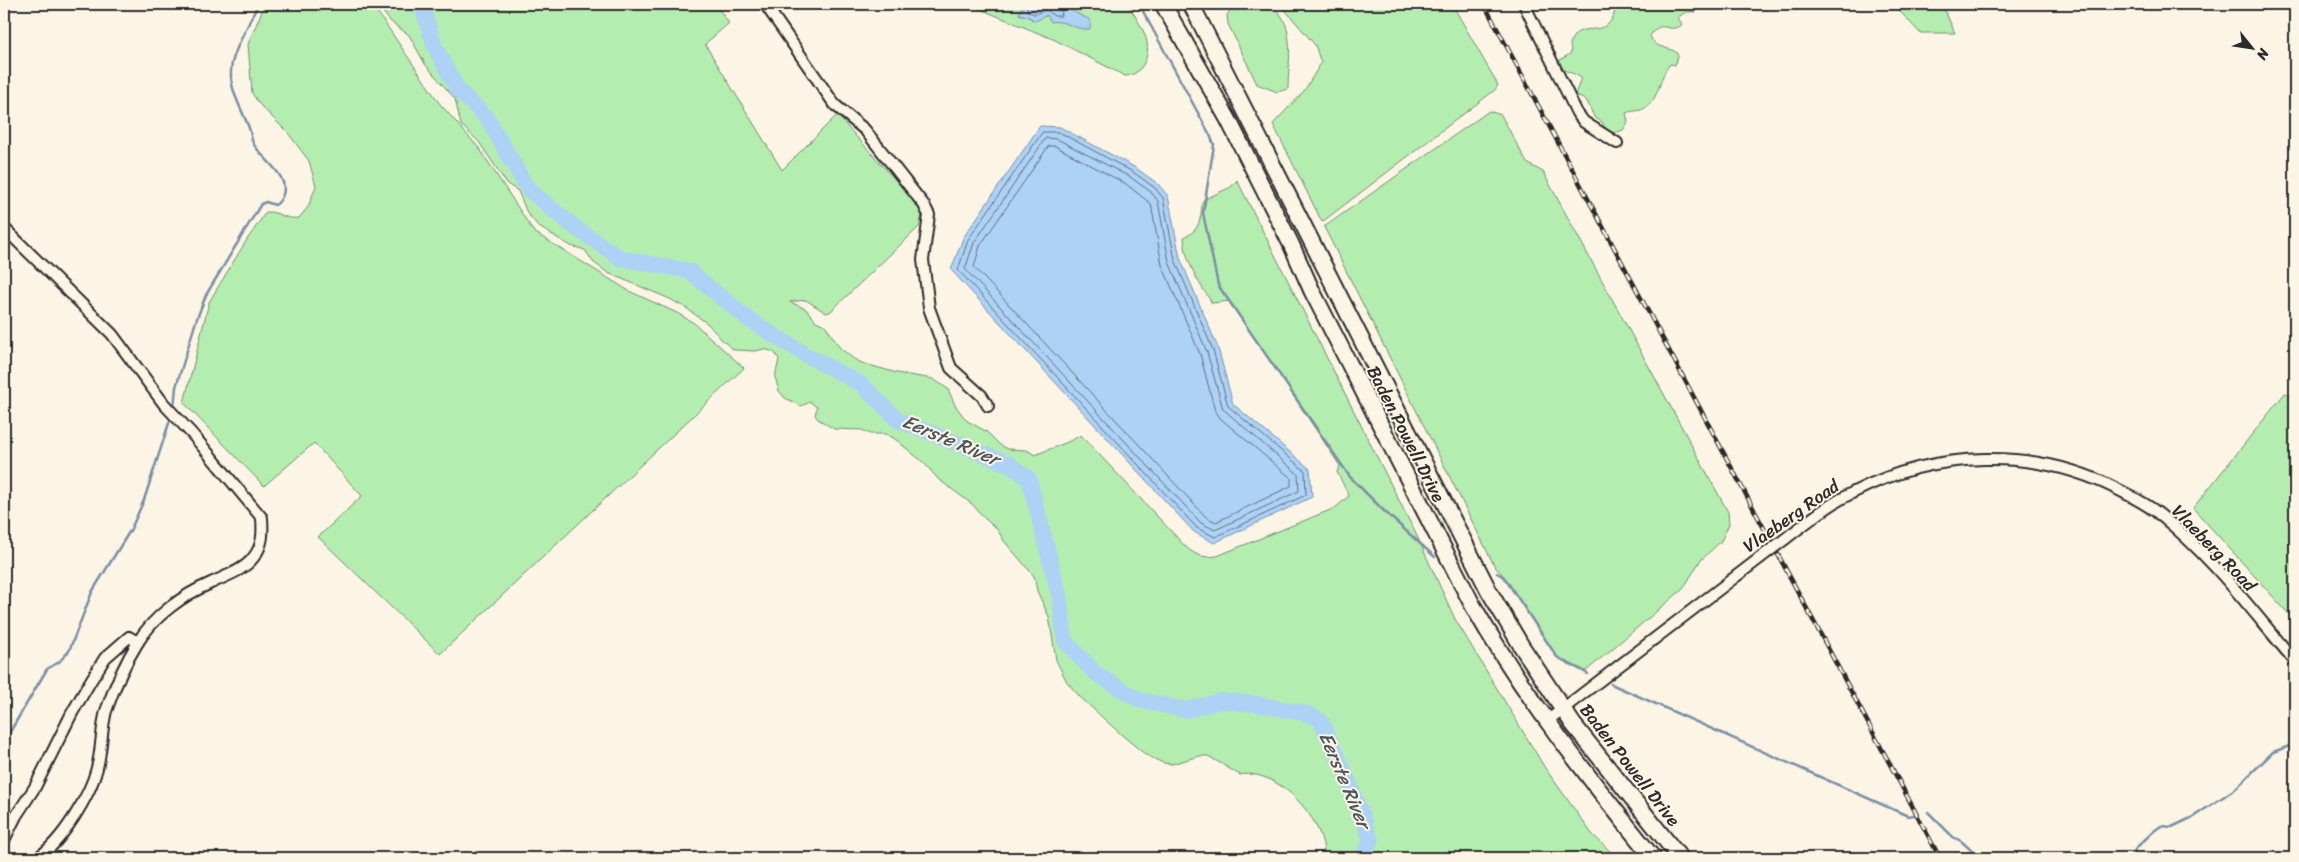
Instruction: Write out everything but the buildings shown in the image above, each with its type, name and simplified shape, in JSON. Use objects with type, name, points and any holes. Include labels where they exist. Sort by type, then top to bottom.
[{"type":"main road","name":"Baden Powell Drive","points":[[1163,4],[1228,119],[1291,244],[1312,291],[1472,604],[1498,651],[1547,721],[1653,858]]},
{"type":"main road","name":"Baden Powell Drive","points":[[1191,4],[1489,591],[1562,708],[1680,858]]},
{"type":"street","points":[[765,4],[835,105],[865,130],[924,205],[929,215],[923,260],[929,308],[951,368],[982,396],[988,406]]},
{"type":"street","points":[[1524,4],[1577,113],[1584,122],[1617,143]]},
{"type":"street","points":[[4,228],[112,334],[164,404],[193,435],[262,518],[263,532],[260,546],[253,559],[235,572],[194,591],[162,613],[150,625],[138,642],[119,679],[106,712],[98,768],[90,786],[56,841],[48,851],[37,858]]},
{"type":"street","name":"Vlaeberg Road","points":[[1547,721],[1785,539],[1830,506],[1853,492],[1909,470],[1940,463],[1986,459],[2033,462],[2055,466],[2104,482],[2158,513],[2213,566],[2295,661]]},
{"type":"street","points":[[4,840],[16,816],[35,787],[72,713],[105,658],[129,636],[138,642]]},
{"type":"green space","points":[[265,4],[372,4],[440,104],[479,148],[534,232],[629,291],[694,323],[744,368],[440,654],[318,537],[362,496],[314,443],[264,486],[184,403],[209,302],[246,241],[266,212],[289,218],[299,218],[308,207],[316,186],[309,161],[288,133],[259,104],[252,93],[248,44]]},
{"type":"green space","points":[[376,4],[715,4],[729,23],[705,44],[782,170],[837,115],[923,211],[919,227],[830,312],[826,313],[806,300],[790,302],[806,309],[816,321],[825,325],[840,348],[854,359],[897,373],[933,379],[948,389],[955,405],[966,420],[987,432],[1000,445],[1008,449],[1027,450],[1035,455],[1081,435],[1185,546],[1196,554],[1207,557],[1217,556],[1335,508],[1349,496],[1337,472],[1340,466],[1230,301],[1212,303],[1190,264],[1184,237],[1194,231],[1197,226],[1203,200],[1231,187],[1237,180],[1416,534],[1455,619],[1545,768],[1592,834],[1617,858],[1324,858],[1323,844],[1309,814],[1284,788],[1270,780],[1255,775],[1240,775],[1208,756],[1199,756],[1172,764],[1163,763],[1146,755],[1080,697],[1067,682],[1056,660],[1049,617],[1037,591],[1034,576],[1004,541],[997,529],[972,504],[938,479],[924,463],[895,439],[886,434],[870,434],[862,430],[834,429],[818,419],[815,415],[817,407],[810,402],[801,406],[785,398],[779,391],[775,377],[779,359],[774,352],[764,349],[755,351],[734,350],[708,324],[686,308],[670,299],[608,273],[593,262],[585,250],[571,246],[539,227],[527,213],[518,191],[507,184],[479,142],[461,125],[455,99],[425,64],[409,35],[391,22]]},
{"type":"green space","points":[[968,4],[1024,4],[1019,14],[1029,17],[1034,21],[1041,17],[1070,10],[1058,4],[1128,4],[1144,32],[1148,47],[1147,55],[1138,71],[1125,76],[1055,40]]},
{"type":"green space","points":[[1266,4],[1276,10],[1283,18],[1289,41],[1288,89],[1277,92],[1257,84],[1228,24],[1227,15],[1234,5]]},
{"type":"green space","points":[[1280,4],[1452,4],[1498,85],[1495,90],[1322,222],[1273,124],[1304,91],[1321,63],[1315,45]]},
{"type":"green space","points":[[1616,4],[1701,5],[1695,12],[1686,12],[1678,17],[1682,25],[1677,28],[1662,27],[1654,30],[1650,36],[1655,43],[1676,52],[1678,56],[1675,65],[1670,64],[1666,69],[1657,93],[1650,104],[1638,111],[1626,113],[1628,122],[1623,130],[1615,133],[1606,130],[1602,122],[1594,117],[1587,101],[1575,95],[1581,78],[1564,70],[1560,60],[1571,53],[1570,42],[1575,34],[1609,24]]},
{"type":"green space","points":[[1893,4],[1942,4],[1955,33],[1920,33]]},
{"type":"green space","points":[[1489,111],[1501,115],[1527,163],[1543,172],[1728,512],[1729,524],[1721,541],[1700,561],[1683,589],[1586,671],[1558,658],[1503,575],[1495,567],[1324,227]]},
{"type":"green space","points":[[2285,393],[2295,397],[2295,621],[2193,508]]},
{"type":"water","points":[[1024,4],[1058,4],[1090,20],[1090,29],[1061,22],[1051,22],[1047,15],[1035,21],[1019,14]]},
{"type":"water","points":[[1040,126],[1060,127],[1136,168],[1158,184],[1168,196],[1180,258],[1218,348],[1233,404],[1310,469],[1312,497],[1214,543],[1194,532],[951,270],[963,238]]},
{"type":"waterway","points":[[174,408],[176,387],[206,295],[261,204],[266,202],[275,205],[279,202],[284,189],[280,175],[253,143],[232,84],[231,66],[234,56],[258,4]]},
{"type":"waterway","name":"Eerste River","points":[[421,4],[435,47],[458,90],[487,118],[528,189],[573,226],[620,258],[689,271],[748,319],[806,355],[861,384],[898,420],[1009,464],[1029,479],[1059,595],[1065,641],[1095,673],[1139,700],[1186,710],[1221,701],[1257,704],[1308,714],[1321,721],[1349,782],[1371,841],[1362,858]]},
{"type":"waterway","points":[[1139,4],[1214,145],[1203,213],[1218,285],[1350,477],[1435,557]]},
{"type":"waterway","points":[[4,742],[47,669],[59,662],[69,651],[92,592],[131,529],[144,500],[171,417]]},
{"type":"waterway","points":[[1497,573],[1504,577],[1557,657],[1588,674]]},
{"type":"waterway","points":[[1611,684],[1908,816],[1914,815]]},
{"type":"waterway","points":[[2130,858],[2137,847],[2161,826],[2172,827],[2193,817],[2235,789],[2273,752],[2295,744]]},
{"type":"waterway","points":[[1928,812],[1953,837],[1961,841],[1980,858]]},
{"type":"railway","points":[[1484,4],[1940,858]]}]
